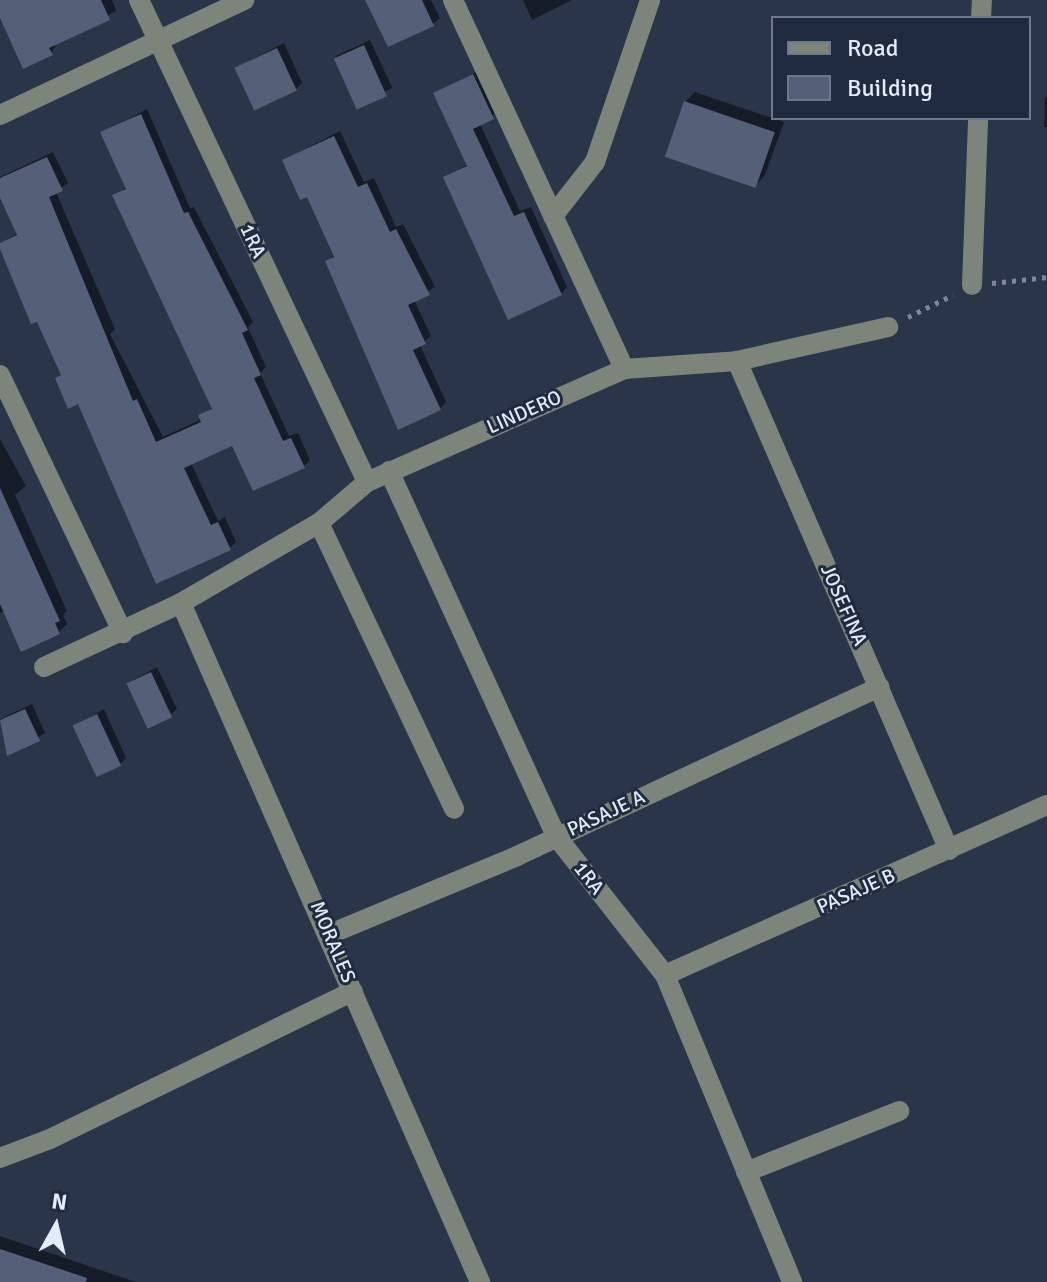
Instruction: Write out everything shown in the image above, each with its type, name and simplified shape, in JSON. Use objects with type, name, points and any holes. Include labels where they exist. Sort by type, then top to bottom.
[{"type":"street","name":"1RA","points":[[139,0],[367,482]]},
{"type":"street","points":[[0,115],[244,0]]},
{"type":"street","points":[[453,0],[624,369]]},
{"type":"street","points":[[553,216],[595,162],[650,0]]},
{"type":"street","points":[[972,285],[978,120]]},
{"type":"street","name":"LINDERO","points":[[44,667],[123,633],[181,603],[319,523],[367,482],[624,369],[737,361],[888,327]]},
{"type":"street","name":"JOSEFINA","points":[[737,361],[949,850]]},
{"type":"street","points":[[0,375],[123,633]]},
{"type":"street","name":"1RA","points":[[389,471],[556,836],[665,975],[792,1282]]},
{"type":"street","points":[[319,523],[454,809]]},
{"type":"street","name":"MORALES","points":[[181,603],[330,934],[480,1282]]},
{"type":"street","name":"PASAJE A","points":[[330,934],[556,836],[879,687]]},
{"type":"street","name":"PASAJE B","points":[[665,975],[1047,805]]},
{"type":"street","points":[[0,1158],[50,1139],[353,991]]},
{"type":"street","points":[[746,1172],[899,1111]]},
{"type":"path","points":[[888,327],[972,285],[1047,277]]},
{"type":"building","points":[[0,0],[101,0],[110,20],[49,48],[53,55],[23,69],[0,18]]},
{"type":"building","points":[[365,0],[422,0],[434,26],[388,47]]},
{"type":"building","points":[[364,45],[387,96],[357,110],[334,58]]},
{"type":"building","points":[[277,48],[297,91],[254,110],[234,68]]},
{"type":"building","points":[[473,74],[494,119],[473,129],[514,216],[524,212],[562,295],[508,320],[443,177],[467,166],[433,93]]},
{"type":"building","points":[[684,101],[775,132],[756,188],[665,157]]},
{"type":"building","points":[[141,114],[184,213],[188,212],[248,330],[242,333],[261,375],[254,378],[283,441],[291,438],[305,468],[253,491],[232,446],[184,468],[211,525],[218,522],[231,550],[156,584],[78,404],[68,409],[55,378],[61,375],[37,322],[31,324],[0,249],[0,243],[17,235],[0,198],[0,178],[47,157],[63,191],[49,197],[133,401],[137,399],[156,442],[201,422],[198,415],[212,409],[112,195],[126,189],[100,132]]},
{"type":"building","points":[[334,136],[358,187],[367,183],[390,232],[396,229],[430,295],[408,305],[426,344],[413,350],[441,410],[398,430],[325,261],[334,257],[307,197],[300,200],[282,160]]},
{"type":"building","points":[[0,488],[60,621],[55,623],[60,634],[21,652],[0,604]]},
{"type":"building","points":[[151,672],[172,717],[148,729],[127,683]]},
{"type":"building","points":[[25,709],[40,741],[7,756],[0,720]]},
{"type":"building","points":[[97,714],[121,766],[97,777],[73,725]]},
{"type":"building","points":[[0,1249],[87,1278],[86,1282],[0,1282]]}]
